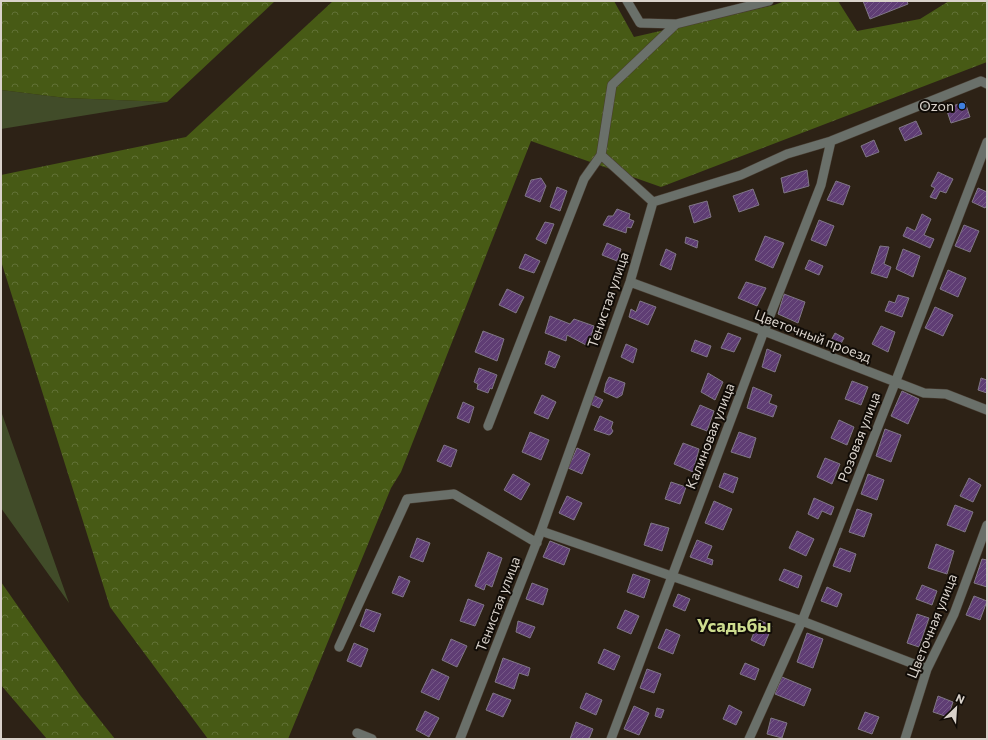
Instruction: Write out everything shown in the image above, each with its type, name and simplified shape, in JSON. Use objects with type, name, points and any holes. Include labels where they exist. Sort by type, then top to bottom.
[{"type":"street","points":[[627,1],[640,23],[676,24],[769,1]]},
{"type":"street","points":[[488,426],[584,179],[601,155],[612,84],[676,24]]},
{"type":"street","points":[[601,155],[653,202],[741,175],[787,154],[831,141],[981,81],[987,84]]},
{"type":"street","name":"Калиновая улица","points":[[611,739],[764,331],[821,185],[831,141]]},
{"type":"street","name":"Розовая улица","points":[[749,739],[802,621],[987,142]]},
{"type":"street","name":"Тенистая улица","points":[[460,739],[541,532],[630,282],[653,202]]},
{"type":"street","name":"Цветочный проезд","points":[[630,282],[764,331],[895,383],[924,393],[946,394],[987,410]]},
{"type":"street","points":[[339,647],[407,499],[454,494],[537,543]]},
{"type":"street","name":"Цветочная улица","points":[[905,739],[927,669],[954,614],[987,525]]},
{"type":"street","points":[[541,532],[802,621],[927,669]]},
{"type":"street","points":[[357,733],[372,739]]},
{"type":"green space","points":[[1,1],[275,1],[167,102],[66,98],[1,90]]},
{"type":"green space","points":[[333,1],[614,1],[634,37],[774,5],[785,1],[838,1],[857,31],[920,19],[949,1],[987,1],[987,62],[661,187],[531,141],[401,472],[391,488],[288,739],[208,739],[110,607],[1,261],[1,175],[186,137]]},
{"type":"green space","points":[[1,90],[66,98],[167,102],[1,129]]},
{"type":"green space","points":[[1,411],[69,603],[1,508]]},
{"type":"green space","points":[[1,582],[80,695],[115,739],[47,739],[1,685]]},
{"type":"building","points":[[863,1],[907,1],[908,4],[870,19]]},
{"type":"building","points":[[965,102],[970,117],[951,123],[946,108]]},
{"type":"building","points":[[916,121],[922,134],[905,141],[899,128]]},
{"type":"building","points":[[874,140],[879,152],[866,157],[861,146]]},
{"type":"building","points":[[807,170],[809,186],[784,193],[781,178]]},
{"type":"building","points":[[938,172],[953,179],[946,193],[940,191],[936,199],[930,197],[935,188],[931,186]]},
{"type":"building","points":[[541,178],[546,186],[540,202],[525,196],[531,180]]},
{"type":"building","points":[[836,181],[850,186],[843,205],[827,200]]},
{"type":"building","points":[[557,187],[567,191],[560,211],[550,207]]},
{"type":"building","points":[[978,188],[987,192],[987,205],[985,208],[972,202]]},
{"type":"building","points":[[753,189],[759,205],[739,212],[733,196]]},
{"type":"building","points":[[707,201],[711,217],[694,223],[689,206]]},
{"type":"building","points":[[617,209],[630,214],[629,219],[634,221],[631,228],[627,227],[626,233],[603,225],[608,216],[613,216]]},
{"type":"building","points":[[922,214],[931,219],[924,235],[934,239],[930,248],[903,236],[907,227],[915,231]]},
{"type":"building","points":[[819,220],[834,226],[826,246],[811,240]]},
{"type":"building","points":[[545,222],[554,224],[546,244],[536,239]]},
{"type":"building","points":[[964,225],[979,231],[970,252],[955,246]]},
{"type":"building","points":[[765,236],[784,243],[773,268],[755,260]]},
{"type":"building","points":[[686,237],[698,241],[697,248],[685,243]]},
{"type":"building","points":[[607,243],[621,249],[617,261],[602,255]]},
{"type":"building","points":[[880,246],[889,247],[884,264],[891,267],[887,278],[871,273]]},
{"type":"building","points":[[666,249],[676,254],[671,270],[660,265]]},
{"type":"building","points":[[903,249],[920,256],[913,277],[896,269]]},
{"type":"building","points":[[525,254],[540,261],[534,273],[519,268]]},
{"type":"building","points":[[809,260],[823,266],[819,275],[805,269]]},
{"type":"building","points":[[948,270],[966,278],[958,297],[940,289]]},
{"type":"building","points":[[746,282],[766,288],[757,306],[738,298]]},
{"type":"building","points":[[507,289],[524,297],[516,313],[499,305]]},
{"type":"building","points":[[784,294],[805,302],[798,323],[778,314]]},
{"type":"building","points":[[898,295],[909,298],[902,317],[885,311],[889,301],[895,303]]},
{"type":"building","points":[[640,301],[656,307],[648,325],[629,317],[631,309],[636,312]]},
{"type":"building","points":[[935,307],[953,315],[943,336],[925,328]]},
{"type":"building","points":[[550,316],[570,324],[574,319],[594,326],[588,346],[567,335],[566,341],[545,333]]},
{"type":"building","points":[[881,326],[895,332],[888,352],[872,344]]},
{"type":"building","points":[[483,331],[504,339],[497,361],[475,352]]},
{"type":"building","points":[[728,333],[741,338],[734,352],[721,348]]},
{"type":"building","points":[[835,333],[844,338],[837,351],[828,346]]},
{"type":"building","points":[[695,340],[711,346],[707,357],[691,351]]},
{"type":"building","points":[[626,344],[637,349],[633,363],[621,357]]},
{"type":"building","points":[[767,349],[781,355],[775,372],[762,367]]},
{"type":"building","points":[[549,351],[560,356],[555,368],[545,364]]},
{"type":"building","points":[[479,368],[497,375],[492,389],[490,388],[488,393],[477,389],[478,384],[474,382]]},
{"type":"building","points":[[708,373],[723,382],[715,400],[701,392]]},
{"type":"building","points":[[609,377],[625,383],[622,395],[617,398],[604,392]]},
{"type":"building","points":[[981,378],[987,380],[987,393],[978,390]]},
{"type":"building","points":[[852,381],[868,387],[861,405],[845,399]]},
{"type":"building","points":[[753,387],[772,395],[769,403],[777,406],[773,417],[747,408]]},
{"type":"building","points":[[902,391],[919,399],[908,424],[891,416]]},
{"type":"building","points":[[542,395],[556,402],[548,419],[534,413]]},
{"type":"building","points":[[593,395],[603,400],[599,408],[590,404]]},
{"type":"building","points":[[463,402],[474,407],[469,423],[457,418]]},
{"type":"building","points":[[700,405],[714,411],[707,431],[691,425]]},
{"type":"building","points":[[600,416],[613,422],[611,428],[613,431],[611,434],[609,435],[594,430]]},
{"type":"building","points":[[839,420],[854,427],[847,445],[831,438]]},
{"type":"building","points":[[885,429],[901,435],[891,462],[876,456]]},
{"type":"building","points":[[530,432],[549,440],[541,460],[522,452]]},
{"type":"building","points":[[739,432],[756,438],[750,458],[731,452]]},
{"type":"building","points":[[683,443],[699,449],[693,472],[674,464]]},
{"type":"building","points":[[444,445],[457,450],[451,467],[437,461]]},
{"type":"building","points":[[577,448],[590,454],[582,474],[568,468]]},
{"type":"building","points":[[825,458],[840,464],[832,484],[817,477]]},
{"type":"building","points":[[724,473],[738,478],[733,493],[719,487]]},
{"type":"building","points":[[513,474],[530,484],[521,500],[504,490]]},
{"type":"building","points":[[868,474],[884,480],[877,500],[861,494]]},
{"type":"building","points":[[969,478],[981,485],[973,502],[960,496]]},
{"type":"building","points":[[671,482],[686,487],[680,504],[665,499]]},
{"type":"building","points":[[567,496],[582,503],[574,520],[559,513]]},
{"type":"building","points":[[814,498],[834,507],[831,515],[822,511],[818,519],[808,514]]},
{"type":"building","points":[[714,501],[732,509],[723,530],[705,523]]},
{"type":"building","points":[[955,505],[973,512],[965,532],[947,525]]},
{"type":"building","points":[[857,509],[872,514],[864,537],[849,532]]},
{"type":"building","points":[[651,523],[669,528],[662,551],[644,545]]},
{"type":"building","points":[[797,531],[814,539],[806,556],[789,548]]},
{"type":"building","points":[[417,538],[430,543],[423,562],[410,557]]},
{"type":"building","points":[[697,540],[712,546],[707,558],[713,560],[712,565],[690,557]]},
{"type":"building","points":[[550,541],[570,549],[564,565],[543,557]]},
{"type":"building","points":[[936,544],[954,551],[947,574],[928,568]]},
{"type":"building","points":[[840,548],[856,554],[850,572],[833,566]]},
{"type":"building","points":[[488,552],[502,558],[492,587],[486,584],[484,590],[475,586]]},
{"type":"building","points":[[982,559],[987,560],[987,587],[974,583]]},
{"type":"building","points":[[784,569],[802,576],[798,588],[779,580]]},
{"type":"building","points":[[633,574],[650,580],[644,598],[627,592]]},
{"type":"building","points":[[399,576],[410,581],[403,597],[392,593]]},
{"type":"building","points":[[532,583],[548,589],[543,605],[526,599]]},
{"type":"building","points":[[922,585],[937,591],[932,605],[916,599]]},
{"type":"building","points":[[827,587],[842,594],[837,607],[821,601]]},
{"type":"building","points":[[678,594],[690,599],[685,611],[673,606]]},
{"type":"building","points":[[974,596],[987,601],[980,620],[966,615]]},
{"type":"building","points":[[468,599],[484,605],[475,626],[460,621]]},
{"type":"building","points":[[366,609],[381,614],[374,632],[360,626]]},
{"type":"building","points":[[625,610],[639,616],[631,634],[617,628]]},
{"type":"building","points":[[917,614],[929,618],[919,647],[907,643]]},
{"type":"building","points":[[759,620],[772,626],[764,646],[751,640]]},
{"type":"building","points":[[518,621],[535,627],[530,638],[516,632]]},
{"type":"building","points":[[666,629],[680,635],[673,654],[658,648]]},
{"type":"building","points":[[807,633],[823,639],[813,668],[797,662]]},
{"type":"building","points":[[451,639],[467,646],[457,667],[442,660]]},
{"type":"building","points":[[354,643],[368,649],[361,667],[347,661]]},
{"type":"building","points":[[604,649],[620,656],[614,670],[598,663]]},
{"type":"building","points":[[503,658],[530,668],[528,676],[519,673],[514,689],[495,682]]},
{"type":"building","points":[[745,663],[759,669],[755,680],[740,674]]},
{"type":"building","points":[[432,669],[449,677],[439,700],[421,692]]},
{"type":"building","points":[[647,669],[661,674],[654,693],[640,688]]},
{"type":"building","points":[[782,677],[811,689],[804,706],[775,694]]},
{"type":"building","points":[[493,693],[511,700],[503,717],[486,710]]},
{"type":"building","points":[[586,693],[602,700],[596,715],[580,708]]},
{"type":"building","points":[[938,696],[953,702],[948,717],[933,712]]},
{"type":"building","points":[[729,705],[742,712],[736,725],[723,719]]},
{"type":"building","points":[[634,706],[649,713],[639,735],[624,729]]},
{"type":"building","points":[[657,708],[664,710],[661,718],[655,716]]},
{"type":"building","points":[[425,711],[439,718],[429,737],[416,730]]},
{"type":"building","points":[[865,712],[879,717],[872,734],[858,729]]},
{"type":"building","points":[[771,718],[787,723],[782,738],[767,734]]},
{"type":"building","points":[[576,722],[593,729],[589,739],[570,739]]},
{"type":"place","name":"Ozon","points":[[962,106]]},
{"type":"district","name":"Усадьбы","points":[[734,626]]}]
